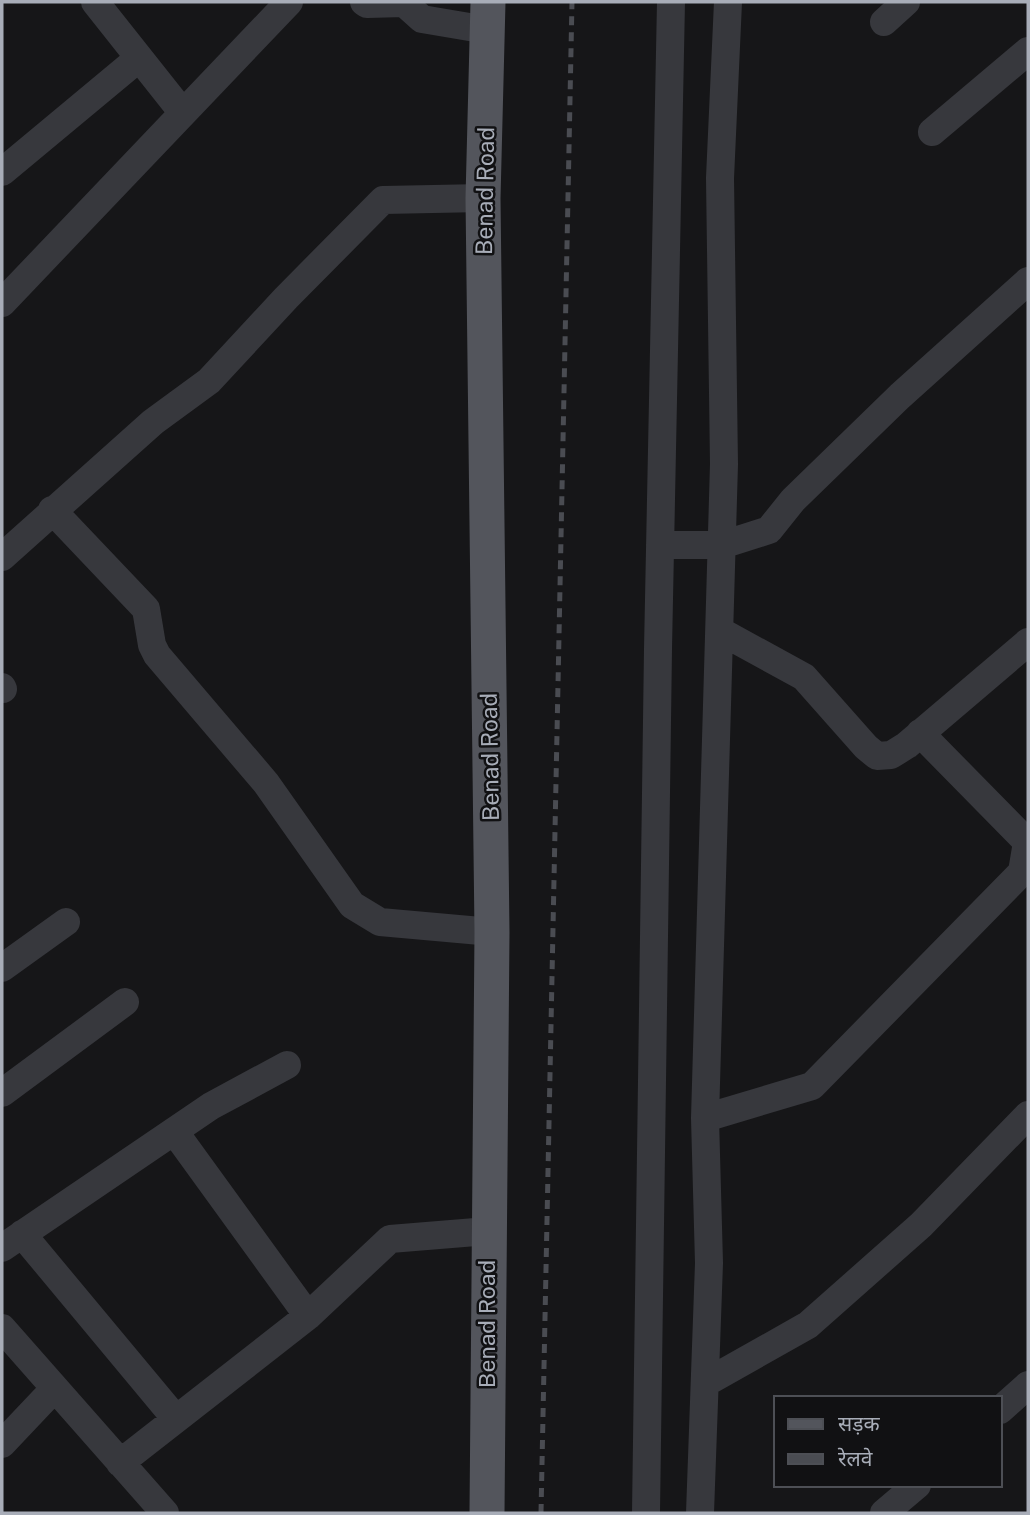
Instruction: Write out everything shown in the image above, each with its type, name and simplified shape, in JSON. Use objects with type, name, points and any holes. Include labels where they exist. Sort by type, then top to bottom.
[{"type":"main road","name":"Benad Road","points":[[487,1513],[492,932],[483,198],[488,16]]},
{"type":"street","points":[[94,2],[183,113]]},
{"type":"street","points":[[2,303],[289,2]]},
{"type":"street","points":[[364,2],[404,2],[422,19],[488,16]]},
{"type":"street","points":[[646,1513],[671,2]]},
{"type":"street","points":[[701,1513],[709,1263],[705,1118],[724,464],[720,178],[728,2]]},
{"type":"street","points":[[884,22],[906,2]]},
{"type":"street","points":[[932,132],[1028,51]]},
{"type":"street","points":[[2,172],[139,58]]},
{"type":"street","points":[[2,557],[153,422],[209,382],[286,298],[383,200],[483,198]]},
{"type":"street","points":[[660,545],[722,545],[769,530],[793,500],[900,396],[1028,281]]},
{"type":"street","points":[[52,510],[146,609],[152,645],[157,655],[266,783],[352,905],[380,922],[492,932]]},
{"type":"street","points":[[720,631],[804,677],[877,756],[891,754],[907,745],[1028,642]]},
{"type":"street","points":[[705,1118],[812,1086],[1022,872],[1028,841],[920,733]]},
{"type":"street","points":[[2,968],[66,922]]},
{"type":"street","points":[[2,1093],[125,1002]]},
{"type":"street","points":[[176,1419],[12,1241],[211,1106],[287,1065]]},
{"type":"street","points":[[707,1382],[808,1325],[920,1225],[1028,1115]]},
{"type":"street","points":[[174,1131],[309,1316]]},
{"type":"street","points":[[120,1463],[309,1316],[390,1239],[488,1231]]},
{"type":"street","points":[[2,1328],[161,1512]]},
{"type":"street","points":[[1002,1408],[1028,1385]]},
{"type":"street","points":[[2,1444],[54,1389]]},
{"type":"street","points":[[884,1513],[915,1487]]},
{"type":"railway","points":[[541,1513],[572,2]]}]
